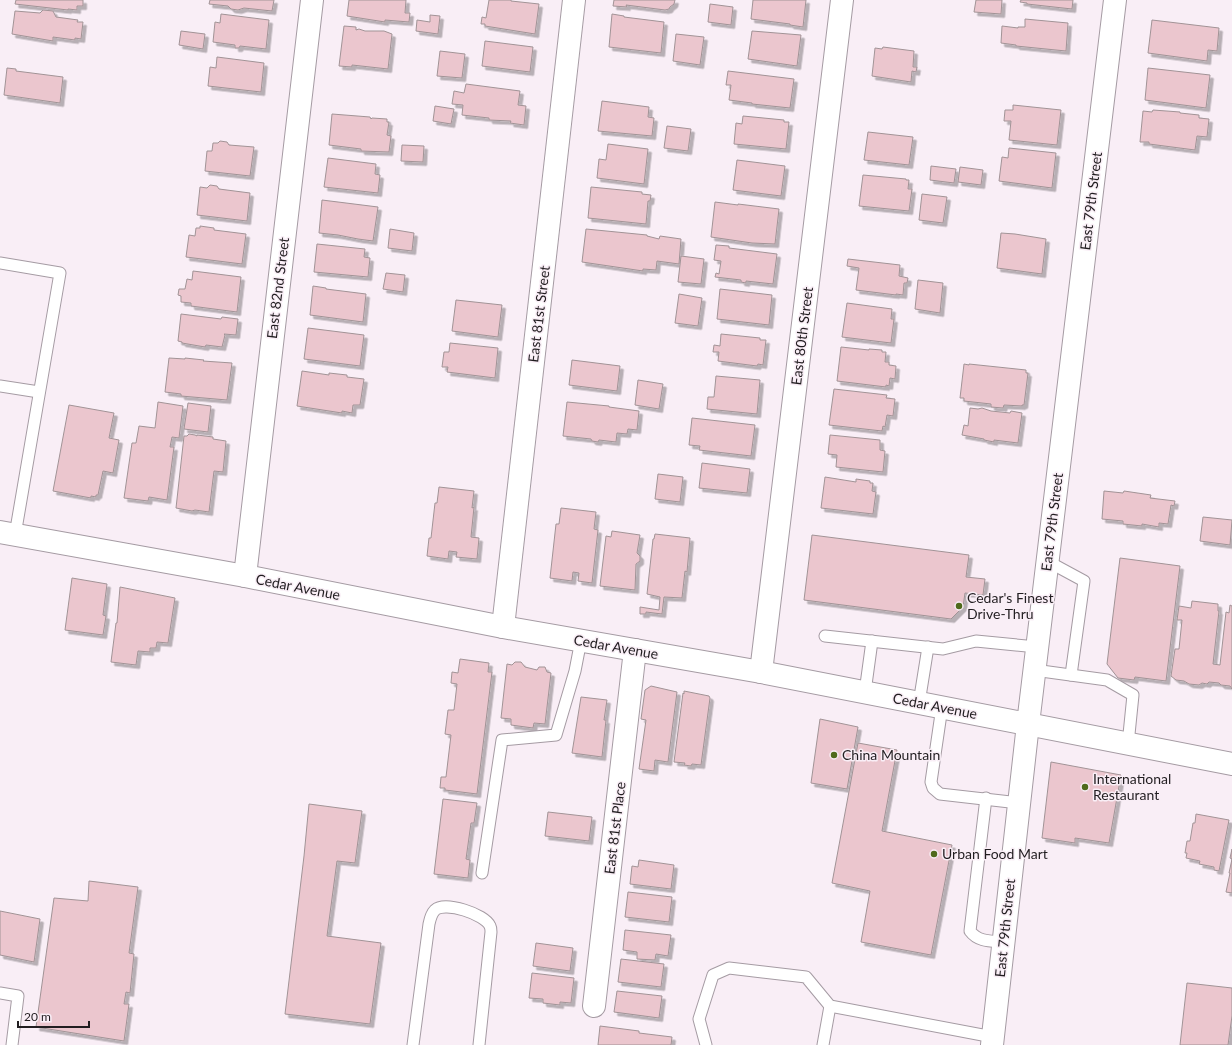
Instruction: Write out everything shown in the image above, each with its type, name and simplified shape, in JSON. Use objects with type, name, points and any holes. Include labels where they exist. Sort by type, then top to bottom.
[{"type":"street","name":"East 82nd Street","points":[[245,576],[312,0]]},
{"type":"street","name":"East 81st Street","points":[[503,627],[574,0]]},
{"type":"street","name":"East 80th Street","points":[[761,672],[842,0]]},
{"type":"street","name":"East 79th Street","points":[[992,1041],[1034,670],[1115,0]]},
{"type":"street","name":"Cedar Avenue","points":[[8,533],[245,576],[503,627],[761,672],[1232,764]]},
{"type":"street","name":"East 81st Place","points":[[594,1006],[635,650]]},
{"type":"lane","points":[[0,264],[60,273],[40,392],[8,533]]},
{"type":"lane","points":[[0,386],[40,392]]},
{"type":"lane","points":[[1047,561],[1084,581],[1071,675]]},
{"type":"lane","points":[[825,636],[943,649],[976,641],[1037,647]]},
{"type":"lane","points":[[482,873],[502,740],[556,735],[575,671],[581,640]]},
{"type":"lane","points":[[865,692],[872,641]]},
{"type":"lane","points":[[919,703],[928,647]]},
{"type":"lane","points":[[1034,670],[1107,680],[1133,695],[1128,744]]},
{"type":"lane","points":[[942,707],[931,782],[933,788],[940,794],[1019,802]]},
{"type":"lane","points":[[986,798],[970,931],[974,937],[981,940],[1003,942]]},
{"type":"lane","points":[[413,1045],[429,924],[431,916],[435,910],[444,907],[463,909],[484,919],[490,926],[491,932],[479,1045]]},
{"type":"lane","points":[[706,1045],[699,1019],[713,975],[729,968],[806,977],[830,1006],[992,1041]]},
{"type":"lane","points":[[0,993],[18,996],[12,1045]]},
{"type":"lane","points":[[823,1045],[830,1006]]},
{"type":"building","points":[[16,0],[83,0],[83,6],[77,6],[77,10],[68,10],[15,4]]},
{"type":"building","points":[[210,0],[274,0],[272,11],[244,8],[238,10],[231,9],[228,6],[209,4]]},
{"type":"building","points":[[349,0],[406,0],[405,13],[410,13],[409,22],[385,20],[385,22],[347,16]]},
{"type":"building","points":[[489,0],[511,0],[539,4],[535,34],[485,26],[485,24],[481,24],[482,17],[486,18]]},
{"type":"building","points":[[614,0],[675,0],[674,4],[669,9],[665,10],[626,5],[627,7],[613,6]]},
{"type":"building","points":[[753,0],[806,0],[803,27],[751,19]]},
{"type":"building","points":[[976,0],[1002,0],[1001,14],[974,12]]},
{"type":"building","points":[[1021,0],[1073,0],[1072,9],[1027,4],[1020,2]]},
{"type":"building","points":[[710,4],[733,7],[731,25],[708,22]]},
{"type":"building","points":[[43,10],[53,11],[56,17],[83,22],[81,39],[75,38],[75,40],[53,37],[53,41],[12,34],[15,11],[40,13]]},
{"type":"building","points":[[221,14],[269,20],[266,49],[240,46],[239,48],[235,48],[235,45],[213,42],[215,22],[220,23]]},
{"type":"building","points":[[612,14],[664,22],[661,53],[609,47]]},
{"type":"building","points":[[430,15],[440,16],[438,34],[416,31],[417,20],[430,22]]},
{"type":"building","points":[[1025,19],[1068,23],[1066,51],[1001,43],[1002,26],[1018,28],[1025,27]]},
{"type":"building","points":[[1152,20],[1219,28],[1217,51],[1208,50],[1207,61],[1148,53]]},
{"type":"building","points":[[344,26],[356,27],[356,30],[384,31],[392,34],[388,69],[352,65],[352,67],[339,66]]},
{"type":"building","points":[[181,31],[205,34],[203,49],[179,45]]},
{"type":"building","points":[[752,31],[801,35],[797,66],[748,59]]},
{"type":"building","points":[[676,34],[704,37],[700,65],[673,61]]},
{"type":"building","points":[[485,41],[533,47],[530,72],[482,66]]},
{"type":"building","points":[[883,47],[914,51],[913,67],[917,67],[916,72],[912,71],[911,82],[872,76],[875,48],[882,49]]},
{"type":"building","points":[[440,51],[465,54],[462,78],[437,76]]},
{"type":"building","points":[[217,57],[264,63],[261,92],[208,86],[210,67],[216,68]]},
{"type":"building","points":[[7,68],[16,69],[16,71],[63,77],[60,103],[4,95]]},
{"type":"building","points":[[1148,68],[1210,75],[1206,108],[1145,100]]},
{"type":"building","points":[[728,71],[794,79],[790,108],[729,100],[731,85],[726,85]]},
{"type":"building","points":[[466,84],[520,91],[518,105],[526,106],[524,125],[510,123],[511,121],[489,120],[489,118],[462,115],[463,105],[452,104],[454,91],[464,93]]},
{"type":"building","points":[[602,101],[649,107],[648,117],[654,118],[652,136],[598,131]]},
{"type":"building","points":[[1013,105],[1061,110],[1057,145],[1009,140],[1011,121],[1004,121],[1005,110],[1013,110]]},
{"type":"building","points":[[435,106],[454,109],[451,124],[433,121]]},
{"type":"building","points":[[1153,110],[1199,115],[1199,118],[1209,119],[1207,137],[1197,136],[1195,150],[1149,144],[1149,142],[1140,142],[1143,111],[1152,112]]},
{"type":"building","points":[[332,114],[370,117],[371,119],[387,119],[387,122],[389,122],[387,135],[391,136],[389,152],[361,151],[361,149],[329,145]]},
{"type":"building","points":[[743,116],[784,120],[784,122],[789,122],[786,149],[734,144],[736,123],[742,124]]},
{"type":"building","points":[[667,126],[691,129],[688,151],[664,148]]},
{"type":"building","points":[[868,132],[913,137],[909,165],[864,160]]},
{"type":"building","points":[[220,141],[227,142],[229,145],[254,147],[250,176],[205,171],[207,151],[212,151],[213,143],[218,143]]},
{"type":"building","points":[[608,144],[648,149],[644,184],[597,178],[599,159],[606,160]]},
{"type":"building","points":[[402,145],[424,146],[423,162],[401,161]]},
{"type":"building","points":[[1009,148],[1056,153],[1052,188],[999,181],[1002,157],[1008,158]]},
{"type":"building","points":[[328,158],[376,164],[375,174],[380,175],[378,193],[324,187]]},
{"type":"building","points":[[737,160],[785,166],[781,196],[733,190]]},
{"type":"building","points":[[931,166],[956,169],[954,183],[930,180]]},
{"type":"building","points":[[960,167],[983,170],[981,185],[958,182]]},
{"type":"building","points":[[863,175],[909,180],[908,189],[912,189],[909,211],[859,206]]},
{"type":"building","points":[[210,185],[217,186],[219,189],[250,193],[247,221],[197,215],[200,187],[207,188]]},
{"type":"building","points":[[591,187],[642,192],[642,194],[651,195],[650,201],[648,201],[646,224],[588,218]]},
{"type":"building","points":[[922,194],[947,197],[943,223],[919,220]]},
{"type":"building","points":[[322,200],[378,207],[373,241],[319,233]]},
{"type":"building","points":[[715,202],[779,209],[775,244],[752,243],[711,237]]},
{"type":"building","points":[[200,226],[214,228],[214,230],[246,234],[242,264],[186,257],[189,235],[195,236],[196,228],[200,228]]},
{"type":"building","points":[[390,229],[414,233],[412,251],[388,248]]},
{"type":"building","points":[[586,229],[647,235],[659,239],[660,236],[681,239],[679,264],[657,261],[656,270],[643,269],[643,271],[582,262]]},
{"type":"building","points":[[1001,233],[1046,239],[1042,274],[997,268]]},
{"type":"building","points":[[317,244],[365,249],[364,257],[370,258],[368,277],[314,272]]},
{"type":"building","points":[[716,245],[777,254],[773,284],[746,281],[746,283],[741,282],[741,280],[715,277],[716,273],[719,274],[721,261],[714,260]]},
{"type":"building","points":[[681,256],[704,259],[701,284],[678,282]]},
{"type":"building","points":[[848,259],[900,265],[899,276],[908,278],[907,283],[904,283],[903,295],[856,290],[859,268],[847,266]]},
{"type":"building","points":[[193,271],[241,277],[237,312],[191,306],[191,303],[181,302],[181,296],[178,295],[179,289],[185,289],[187,279],[192,280]]},
{"type":"building","points":[[386,273],[405,275],[403,292],[383,289]]},
{"type":"building","points":[[918,280],[943,283],[940,313],[915,309]]},
{"type":"building","points":[[313,286],[366,294],[363,322],[310,315]]},
{"type":"building","points":[[720,289],[772,295],[769,325],[717,319]]},
{"type":"building","points":[[679,294],[702,298],[698,326],[675,323]]},
{"type":"building","points":[[456,300],[502,305],[498,337],[452,331]]},
{"type":"building","points":[[847,303],[892,309],[891,319],[894,319],[891,343],[842,337]]},
{"type":"building","points":[[181,314],[221,319],[222,317],[238,319],[236,335],[224,334],[222,347],[206,345],[205,347],[182,343],[178,341]]},
{"type":"building","points":[[308,328],[364,335],[360,366],[304,359]]},
{"type":"building","points":[[721,334],[766,340],[763,365],[758,364],[757,366],[718,361],[719,352],[713,352],[714,345],[720,346]]},
{"type":"building","points":[[450,343],[498,348],[495,378],[447,372],[448,367],[442,367],[444,352],[449,352]]},
{"type":"building","points":[[841,347],[882,350],[882,352],[886,352],[885,362],[889,362],[889,365],[896,366],[895,379],[890,378],[889,386],[886,385],[886,387],[837,381]]},
{"type":"building","points":[[169,358],[185,358],[232,363],[227,400],[181,396],[181,394],[165,392]]},
{"type":"building","points":[[572,360],[620,366],[617,391],[569,385]]},
{"type":"building","points":[[964,364],[1026,370],[1026,373],[1028,373],[1024,405],[1004,405],[1003,408],[991,407],[991,404],[964,401],[964,398],[960,398]]},
{"type":"building","points":[[302,371],[329,375],[329,373],[347,375],[347,377],[364,379],[360,405],[353,405],[352,413],[342,411],[342,413],[297,406]]},
{"type":"building","points":[[716,376],[760,380],[757,414],[707,409],[708,397],[714,397]]},
{"type":"building","points":[[638,380],[663,384],[659,409],[635,405]]},
{"type":"building","points":[[834,389],[887,395],[886,398],[895,399],[893,416],[887,415],[885,427],[883,426],[882,431],[829,425]]},
{"type":"building","points":[[158,402],[183,406],[179,438],[172,437],[170,447],[174,447],[167,500],[149,497],[148,501],[124,498],[132,443],[136,443],[139,426],[155,428]]},
{"type":"building","points":[[567,402],[609,406],[639,411],[637,430],[628,429],[627,434],[617,433],[616,442],[599,440],[598,442],[592,441],[591,439],[563,436]]},
{"type":"building","points":[[188,403],[211,406],[208,432],[184,429]]},
{"type":"building","points":[[69,405],[114,413],[109,438],[119,440],[113,473],[103,471],[98,495],[96,495],[96,497],[91,496],[91,498],[53,491]]},
{"type":"building","points":[[970,408],[1022,413],[1018,443],[994,440],[994,442],[962,435],[964,425],[968,426]]},
{"type":"building","points":[[692,418],[755,425],[751,456],[699,450],[700,446],[689,445]]},
{"type":"building","points":[[189,434],[213,437],[213,439],[226,441],[223,472],[214,471],[209,512],[176,508],[184,436]]},
{"type":"building","points":[[830,435],[880,440],[880,450],[885,451],[883,472],[836,467],[837,455],[828,454]]},
{"type":"building","points":[[702,463],[750,469],[747,493],[699,488]]},
{"type":"building","points":[[658,474],[683,477],[680,502],[655,499]]},
{"type":"building","points":[[825,477],[856,482],[856,479],[870,481],[870,483],[873,483],[872,491],[876,492],[873,514],[821,508]]},
{"type":"building","points":[[439,487],[474,491],[471,537],[479,538],[477,559],[456,557],[457,552],[449,551],[448,559],[427,556]]},
{"type":"building","points":[[1104,491],[1123,493],[1124,491],[1151,495],[1150,498],[1175,501],[1174,506],[1171,505],[1168,524],[1159,523],[1159,527],[1142,524],[1142,526],[1123,524],[1123,521],[1102,519]]},
{"type":"building","points":[[561,508],[596,512],[594,529],[598,530],[592,583],[578,581],[579,573],[573,572],[572,581],[550,578],[556,524],[559,524]]},
{"type":"building","points":[[1203,517],[1232,520],[1230,545],[1200,541]]},
{"type":"building","points":[[612,531],[640,535],[637,553],[640,556],[640,561],[636,564],[635,590],[600,586],[606,536],[611,537]]},
{"type":"building","points":[[655,534],[690,538],[687,572],[685,571],[682,598],[664,597],[662,614],[646,612],[646,614],[640,614],[640,607],[659,610],[660,597],[647,594],[653,539]]},
{"type":"building","points":[[812,535],[969,555],[966,577],[985,579],[983,595],[965,593],[963,607],[951,619],[804,600]]},
{"type":"building","points":[[1120,558],[1180,566],[1166,681],[1135,677],[1134,680],[1118,678],[1107,664]]},
{"type":"building","points":[[72,578],[107,584],[103,615],[106,616],[103,635],[65,630]]},
{"type":"building","points":[[120,587],[175,598],[168,643],[157,642],[156,648],[150,648],[150,652],[138,651],[136,665],[111,662],[117,623]]},
{"type":"building","points":[[1192,601],[1218,604],[1219,611],[1213,664],[1220,665],[1226,612],[1229,613],[1230,605],[1232,606],[1232,689],[1230,686],[1221,685],[1219,683],[1209,682],[1207,684],[1202,683],[1199,685],[1189,684],[1184,681],[1176,680],[1171,676],[1175,649],[1179,649],[1182,620],[1177,620],[1179,606],[1191,608]]},
{"type":"building","points":[[460,659],[489,663],[488,672],[492,672],[477,794],[440,788],[441,777],[446,777],[451,735],[445,734],[448,710],[454,710],[457,684],[451,683],[452,672],[458,673]]},
{"type":"building","points":[[515,662],[521,662],[525,667],[537,670],[539,667],[545,667],[547,672],[551,673],[545,724],[534,723],[533,728],[511,725],[511,719],[501,718],[507,664],[512,665]]},
{"type":"building","points":[[651,686],[677,692],[668,762],[655,760],[654,771],[639,769],[646,720],[641,719],[645,690]]},
{"type":"building","points":[[684,691],[709,696],[710,698],[701,765],[692,764],[691,766],[684,765],[685,763],[674,762]]},
{"type":"building","points":[[581,697],[607,700],[604,720],[606,720],[602,757],[572,753]]},
{"type":"building","name":"China Mountain","points":[[820,719],[858,727],[847,789],[811,783]]},
{"type":"building","points":[[858,743],[897,750],[882,831],[952,845],[931,955],[861,942],[870,891],[832,883]]},
{"type":"building","points":[[1051,762],[1121,775],[1109,843],[1075,838],[1075,843],[1042,838]]},
{"type":"building","points":[[443,799],[477,803],[474,823],[471,823],[466,859],[470,860],[468,878],[434,874]]},
{"type":"building","points":[[309,804],[362,811],[355,863],[337,861],[327,936],[381,943],[370,1024],[285,1014]]},
{"type":"building","points":[[548,812],[592,817],[589,841],[545,836]]},
{"type":"building","points":[[1196,814],[1229,820],[1219,871],[1214,870],[1214,867],[1199,864],[1200,861],[1186,858],[1187,853],[1185,853],[1187,841],[1190,841]]},
{"type":"building","points":[[1232,859],[1232,893],[1226,892]]},
{"type":"building","points":[[639,860],[674,865],[671,889],[630,884],[632,866],[638,867]]},
{"type":"building","points":[[89,881],[138,887],[129,953],[134,954],[130,993],[126,992],[124,1004],[129,1004],[124,1041],[36,1027],[54,898],[88,901]]},
{"type":"building","points":[[628,892],[672,897],[669,922],[625,917]]},
{"type":"building","points":[[0,911],[40,919],[34,962],[0,955]]},
{"type":"building","points":[[625,930],[671,935],[668,956],[656,954],[655,960],[637,959],[637,952],[623,950]]},
{"type":"building","points":[[536,943],[573,948],[570,971],[533,966]]},
{"type":"building","points":[[621,959],[664,964],[661,987],[618,982]]},
{"type":"building","points":[[532,973],[574,978],[571,1003],[560,1002],[560,1005],[543,1003],[543,999],[529,998]]},
{"type":"building","points":[[1187,983],[1232,988],[1232,1016],[1228,1045],[1180,1045]]},
{"type":"building","points":[[617,991],[662,996],[659,1018],[614,1012]]},
{"type":"building","points":[[600,1026],[672,1037],[671,1045],[598,1045]]},
{"type":"place","name":"Cedar's Finest Drive-Thru","points":[[959,606]]},
{"type":"place","name":"China Mountain","points":[[834,755]]},
{"type":"place","name":"International Restaurant","points":[[1085,787]]},
{"type":"place","name":"Urban Food Mart","points":[[934,854]]}]
